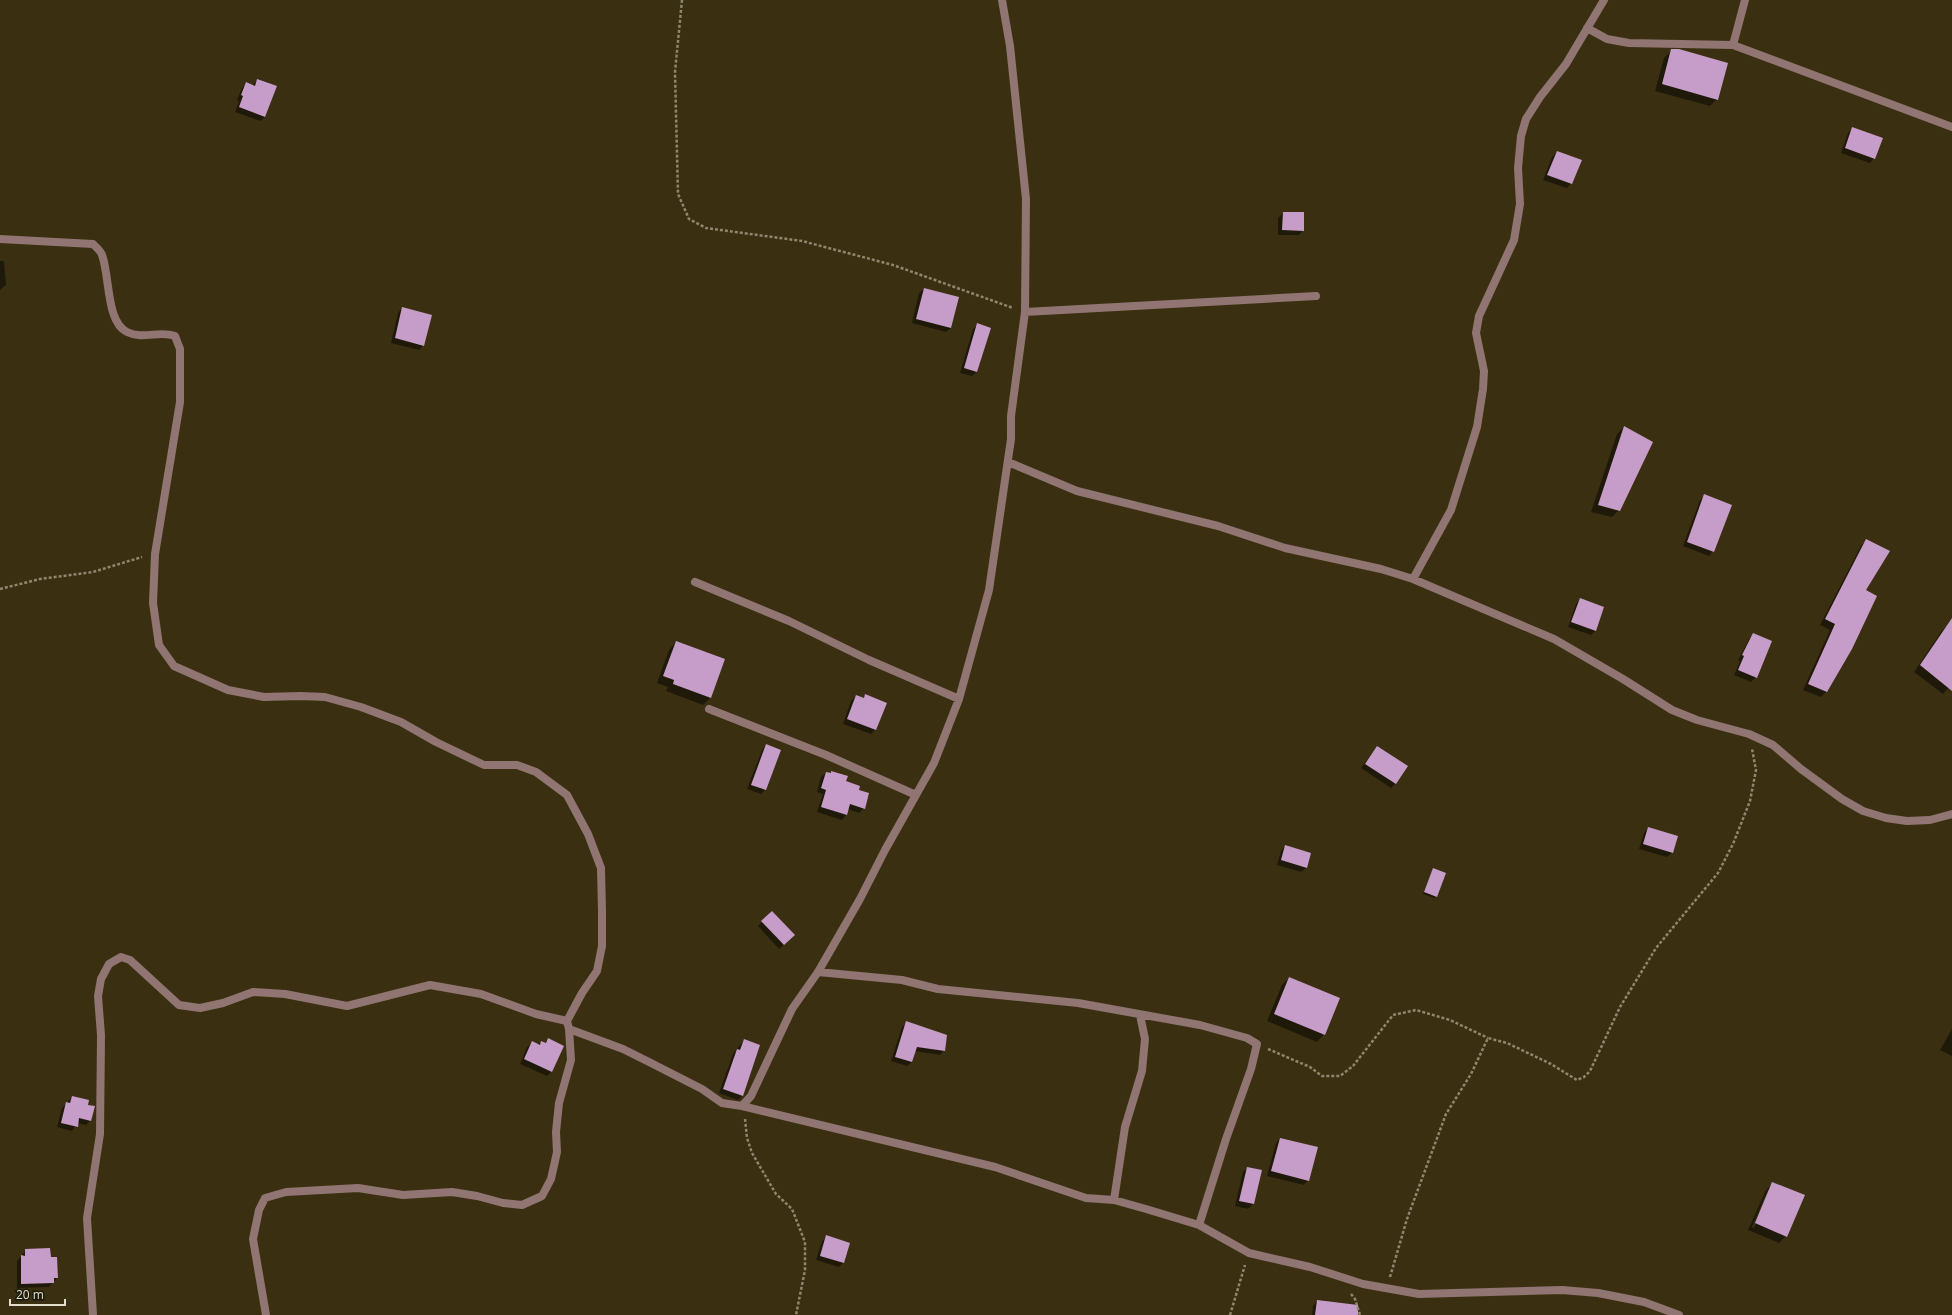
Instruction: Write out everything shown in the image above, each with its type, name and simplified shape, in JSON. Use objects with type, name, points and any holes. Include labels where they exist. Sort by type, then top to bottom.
[{"type":"street","points":[[742,1106],[751,1096],[792,1009],[818,972],[860,899],[934,763],[959,699],[989,590],[1011,439],[1011,416],[1025,312],[1026,199],[1010,46],[1002,0]]},
{"type":"street","points":[[1413,579],[1451,510],[1477,427],[1483,389],[1484,370],[1476,333],[1479,316],[1514,240],[1520,204],[1518,168],[1521,136],[1526,119],[1540,97],[1566,64],[1604,0]]},
{"type":"street","points":[[1733,46],[1745,0]]},
{"type":"street","points":[[1587,28],[1606,38],[1629,43],[1733,46],[1952,127]]},
{"type":"street","points":[[0,239],[93,244],[102,254],[114,316],[119,327],[129,333],[140,335],[168,333],[176,336],[180,349],[180,402],[155,554],[153,603],[159,645],[174,666],[228,690],[264,698],[300,696],[325,697],[361,707],[401,722],[436,742],[484,764],[517,764],[536,772],[567,795],[588,834],[601,868],[602,946],[597,971],[582,993],[568,1025],[571,1060],[559,1103],[556,1132],[557,1152],[551,1179],[542,1196],[522,1205],[503,1203],[477,1196],[452,1192],[403,1195],[358,1188],[286,1192],[265,1198],[258,1210],[253,1239],[266,1315]]},
{"type":"street","points":[[1025,312],[1316,296]]},
{"type":"street","points":[[1008,462],[1077,491],[1218,526],[1285,548],[1381,569],[1413,579],[1554,639],[1623,679],[1672,710],[1697,720],[1749,734],[1773,745],[1801,769],[1842,799],[1863,811],[1886,818],[1907,821],[1930,820],[1952,814]]},
{"type":"street","points":[[696,582],[789,621],[869,660],[959,699]]},
{"type":"street","points":[[709,709],[826,755],[916,795]]},
{"type":"street","points":[[93,1315],[87,1218],[100,1134],[101,1035],[98,996],[101,979],[109,964],[121,957],[130,960],[179,1005],[200,1008],[223,1003],[253,992],[285,994],[347,1006],[430,985],[481,994],[568,1025],[623,1049],[702,1089],[722,1103],[742,1106],[995,1167],[1086,1198],[1114,1200],[1199,1225],[1249,1253],[1310,1267],[1363,1284],[1386,1289],[1426,1294],[1562,1290],[1598,1293],[1644,1302],[1679,1315]]},
{"type":"street","points":[[818,972],[902,980],[938,989],[1078,1003],[1200,1025],[1247,1038],[1257,1044],[1251,1069],[1226,1139],[1199,1225]]},
{"type":"street","points":[[1114,1200],[1125,1128],[1142,1071],[1145,1039],[1140,1015]]},
{"type":"path","points":[[682,0],[675,72],[678,194],[689,219],[706,228],[802,241],[893,265],[1025,312]]},
{"type":"path","points":[[0,589],[40,579],[93,572],[155,554]]},
{"type":"path","points":[[1257,1044],[1310,1067],[1322,1076],[1340,1076],[1353,1066],[1393,1015],[1416,1010],[1450,1020],[1488,1038],[1507,1043],[1552,1064],[1577,1080],[1584,1077],[1590,1071],[1620,1007],[1656,948],[1718,874],[1733,844],[1750,801],[1756,770],[1749,734]]},
{"type":"path","points":[[1386,1289],[1407,1219],[1446,1114],[1471,1074],[1488,1038]]},
{"type":"path","points":[[742,1106],[747,1126],[747,1138],[752,1153],[776,1194],[792,1209],[805,1242],[805,1270],[796,1315]]},
{"type":"path","points":[[1230,1315],[1234,1295],[1249,1253]]},
{"type":"building","points":[[1671,49],[1679,49],[1728,63],[1718,100],[1662,84]]},
{"type":"building","points":[[257,79],[277,86],[265,117],[239,107],[243,96],[241,95],[246,82],[255,86]]},
{"type":"building","points":[[1852,127],[1883,138],[1875,159],[1845,148]]},
{"type":"building","points":[[1557,151],[1582,160],[1572,184],[1547,175]]},
{"type":"building","points":[[1283,212],[1304,212],[1304,231],[1282,230]]},
{"type":"building","points":[[924,288],[959,297],[951,328],[916,319]]},
{"type":"building","points":[[402,307],[432,315],[424,346],[395,338]]},
{"type":"building","points":[[977,323],[991,328],[977,372],[964,368]]},
{"type":"building","points":[[1624,426],[1653,442],[1620,511],[1598,505]]},
{"type":"building","points":[[1704,494],[1732,505],[1714,552],[1687,542]]},
{"type":"building","points":[[1866,539],[1890,551],[1866,590],[1877,596],[1852,649],[1827,692],[1808,684],[1835,624],[1825,619]]},
{"type":"building","points":[[1580,598],[1604,607],[1596,631],[1571,622]]},
{"type":"building","points":[[1952,618],[1952,691],[1920,665]]},
{"type":"building","points":[[1753,633],[1772,641],[1757,678],[1738,670],[1744,656],[1742,655]]},
{"type":"building","points":[[676,641],[725,659],[711,698],[673,684],[674,680],[663,676]]},
{"type":"building","points":[[865,694],[887,703],[876,730],[847,719],[856,695],[864,698]]},
{"type":"building","points":[[766,744],[781,750],[766,790],[751,785]]},
{"type":"building","points":[[1377,746],[1408,766],[1396,784],[1365,764]]},
{"type":"building","points":[[831,771],[848,776],[846,781],[860,786],[859,790],[869,793],[865,809],[850,804],[847,815],[821,807],[826,790],[821,788],[826,772],[831,773]]},
{"type":"building","points":[[1648,827],[1678,836],[1673,853],[1643,844]]},
{"type":"building","points":[[1285,845],[1311,853],[1307,868],[1281,860]]},
{"type":"building","points":[[1433,868],[1446,873],[1437,897],[1424,892]]},
{"type":"building","points":[[772,911],[795,935],[784,945],[761,921]]},
{"type":"building","points":[[1289,977],[1340,998],[1325,1035],[1274,1014]]},
{"type":"building","points":[[906,1021],[947,1035],[945,1051],[917,1047],[912,1062],[895,1057]]},
{"type":"building","points":[[548,1038],[564,1046],[552,1072],[524,1059],[532,1041],[540,1045],[541,1041],[546,1043]]},
{"type":"building","points":[[744,1039],[760,1045],[743,1096],[723,1089],[737,1049],[740,1050]]},
{"type":"building","points":[[72,1096],[89,1100],[88,1105],[95,1106],[91,1121],[79,1118],[78,1127],[61,1123],[66,1102],[70,1103]]},
{"type":"building","points":[[1280,1138],[1318,1147],[1309,1181],[1271,1171]]},
{"type":"building","points":[[1247,1167],[1262,1170],[1254,1204],[1239,1201]]},
{"type":"building","points":[[1772,1182],[1805,1195],[1787,1237],[1755,1223]]},
{"type":"building","points":[[826,1235],[850,1243],[844,1263],[820,1256]]},
{"type":"building","points":[[50,1248],[51,1257],[57,1257],[58,1278],[54,1278],[54,1283],[21,1284],[21,1255],[25,1256],[25,1249]]},
{"type":"building","points":[[1317,1300],[1358,1305],[1358,1315],[1315,1315]]}]
